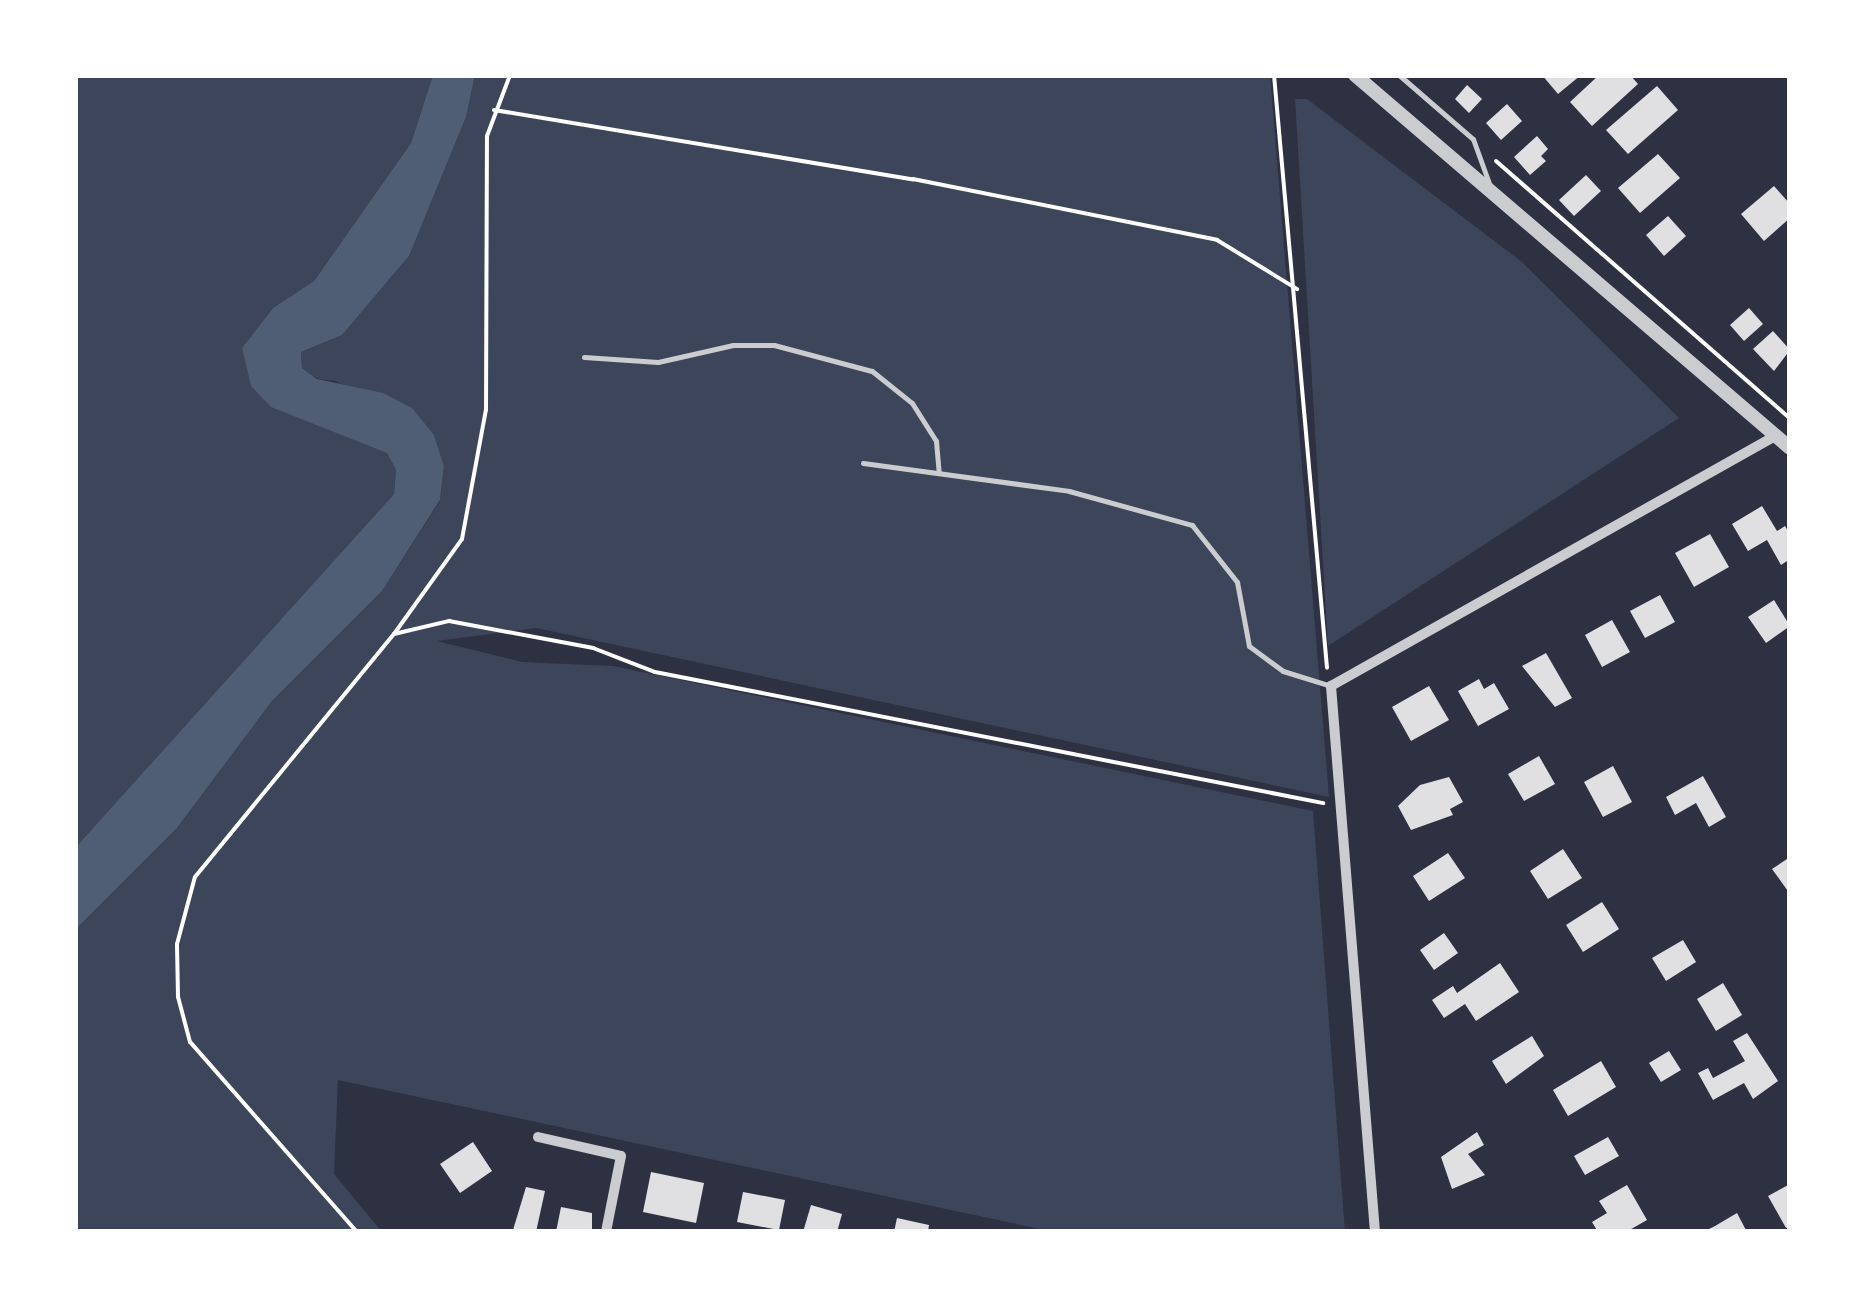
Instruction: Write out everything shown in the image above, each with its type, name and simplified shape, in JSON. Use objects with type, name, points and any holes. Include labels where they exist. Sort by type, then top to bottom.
[{"type":"street","points":[[1356,75],[1790,448]]},
{"type":"street","points":[[1376,1232],[1337,806],[1331,686],[1774,436]]},
{"type":"street","points":[[538,1138],[620,1156],[606,1232]]},
{"type":"lane","points":[[1400,75],[1473,138],[1493,194]]},
{"type":"lane","points":[[584,358],[658,362],[733,345],[774,345],[872,372],[912,403],[936,441],[939,473]]},
{"type":"lane","points":[[863,463],[1069,491],[1192,525],[1236,582],[1250,646],[1283,671],[1331,686]]},
{"type":"path","points":[[358,1232],[190,1042],[178,997],[177,944],[195,878],[394,634],[462,539],[473,500],[486,410],[484,199],[494,110],[510,75]]},
{"type":"path","points":[[1274,75],[1297,289],[1331,686]]},
{"type":"path","points":[[494,110],[913,180],[1218,240],[1297,289]]},
{"type":"path","points":[[1473,138],[1790,418]]},
{"type":"path","points":[[394,634],[449,621],[593,648],[655,672],[1337,806]]},
{"type":"shaded area","points":[[75,75],[433,75],[411,143],[314,281],[273,308],[242,348],[387,453],[396,470],[394,494],[75,848]]},
{"type":"shaded area","points":[[433,75],[475,75],[466,117],[409,256],[342,335],[301,352],[302,368],[317,379],[383,393],[412,408],[434,435],[444,466],[440,500],[382,591],[272,701],[177,828],[75,930],[75,848],[394,494],[396,470],[387,453],[271,407],[251,386],[242,348],[273,308],[314,281],[411,143]]},
{"type":"shaded area","points":[[475,75],[1270,75],[1329,797],[536,628],[437,641],[522,662],[613,666],[1313,811],[1345,1232],[1054,1232],[338,1080],[334,1174],[382,1232],[75,1232],[75,930],[177,828],[272,701],[382,591],[440,501],[444,466],[434,435],[335,381],[318,379],[302,368],[301,352],[342,335],[409,256],[466,117]]},
{"type":"shaded area","points":[[1295,99],[1307,99],[1522,262],[1679,418],[1328,646]]},
{"type":"building","points":[[1542,75],[1581,75],[1558,94]]},
{"type":"building","points":[[1599,75],[1630,75],[1638,84],[1592,126],[1570,102]]},
{"type":"building","points":[[1467,85],[1482,99],[1469,113],[1455,99]]},
{"type":"building","points":[[1657,86],[1678,110],[1628,154],[1606,130]]},
{"type":"building","points":[[1507,104],[1522,121],[1501,140],[1486,123]]},
{"type":"building","points":[[1537,136],[1548,149],[1541,156],[1546,161],[1530,175],[1514,157]]},
{"type":"building","points":[[1658,154],[1680,178],[1640,213],[1618,188]]},
{"type":"building","points":[[1586,175],[1601,191],[1574,216],[1559,200]]},
{"type":"building","points":[[1774,186],[1790,204],[1790,218],[1764,241],[1741,214]]},
{"type":"building","points":[[1668,216],[1686,236],[1664,256],[1646,235]]},
{"type":"building","points":[[1749,308],[1763,324],[1744,341],[1730,325]]},
{"type":"building","points":[[1773,331],[1790,350],[1774,371],[1753,349]]},
{"type":"building","points":[[1762,506],[1777,531],[1785,526],[1790,534],[1790,559],[1781,565],[1767,540],[1748,551],[1732,524]]},
{"type":"building","points":[[1710,534],[1729,567],[1694,587],[1675,553]]},
{"type":"building","points":[[1660,595],[1675,622],[1645,638],[1630,611]]},
{"type":"building","points":[[1774,600],[1790,626],[1766,643],[1748,617]]},
{"type":"building","points":[[1612,620],[1630,652],[1602,667],[1585,635]]},
{"type":"building","points":[[1546,653],[1572,698],[1555,707],[1522,666]]},
{"type":"building","points":[[1479,679],[1484,689],[1494,683],[1509,709],[1478,726],[1458,691]]},
{"type":"building","points":[[1429,686],[1449,720],[1411,741],[1392,707]]},
{"type":"building","points":[[1539,756],[1555,784],[1524,801],[1508,774]]},
{"type":"building","points":[[1613,766],[1632,802],[1603,817],[1584,782]]},
{"type":"building","points":[[1703,776],[1726,817],[1709,827],[1696,803],[1675,815],[1666,797]]},
{"type":"building","points":[[1449,777],[1463,802],[1450,809],[1453,815],[1411,830],[1398,806],[1420,785]]},
{"type":"building","points":[[1563,849],[1582,878],[1548,899],[1530,871]]},
{"type":"building","points":[[1448,853],[1465,878],[1429,901],[1413,876]]},
{"type":"building","points":[[1790,857],[1790,894],[1772,869]]},
{"type":"building","points":[[1602,902],[1619,929],[1583,952],[1566,925]]},
{"type":"building","points":[[1444,933],[1458,953],[1434,970],[1420,950]]},
{"type":"building","points":[[1683,940],[1696,962],[1666,981],[1652,958]]},
{"type":"building","points":[[1500,963],[1519,992],[1476,1021],[1465,1004],[1444,1018],[1432,1000],[1453,986],[1457,993]]},
{"type":"building","points":[[1723,983],[1742,1015],[1716,1031],[1697,999]]},
{"type":"building","points":[[1747,1033],[1778,1081],[1753,1099],[1744,1083],[1713,1100],[1698,1073],[1708,1068],[1713,1078],[1745,1061],[1733,1041]]},
{"type":"building","points":[[1532,1036],[1544,1056],[1506,1084],[1492,1061]]},
{"type":"building","points":[[1669,1051],[1681,1070],[1661,1082],[1649,1063]]},
{"type":"building","points":[[1601,1061],[1616,1087],[1568,1116],[1553,1090]]},
{"type":"building","points":[[1477,1132],[1484,1145],[1468,1154],[1485,1175],[1452,1189],[1441,1157]]},
{"type":"building","points":[[1608,1137],[1619,1156],[1585,1175],[1574,1156]]},
{"type":"building","points":[[473,1142],[492,1171],[460,1193],[440,1164]]},
{"type":"building","points":[[651,1172],[704,1183],[696,1223],[643,1212]]},
{"type":"building","points":[[1790,1184],[1790,1226],[1786,1228],[1768,1196]]},
{"type":"building","points":[[1627,1185],[1647,1220],[1626,1232],[1598,1232],[1592,1222],[1607,1213],[1599,1201]]},
{"type":"building","points":[[526,1187],[545,1191],[536,1232],[513,1230]]},
{"type":"building","points":[[743,1192],[785,1200],[779,1230],[737,1222]]},
{"type":"building","points":[[811,1205],[842,1214],[837,1232],[803,1232]]},
{"type":"building","points":[[561,1207],[592,1213],[592,1232],[556,1232]]},
{"type":"building","points":[[1737,1213],[1747,1232],[1703,1232],[1715,1226]]},
{"type":"building","points":[[897,1218],[929,1225],[928,1232],[894,1232]]}]
